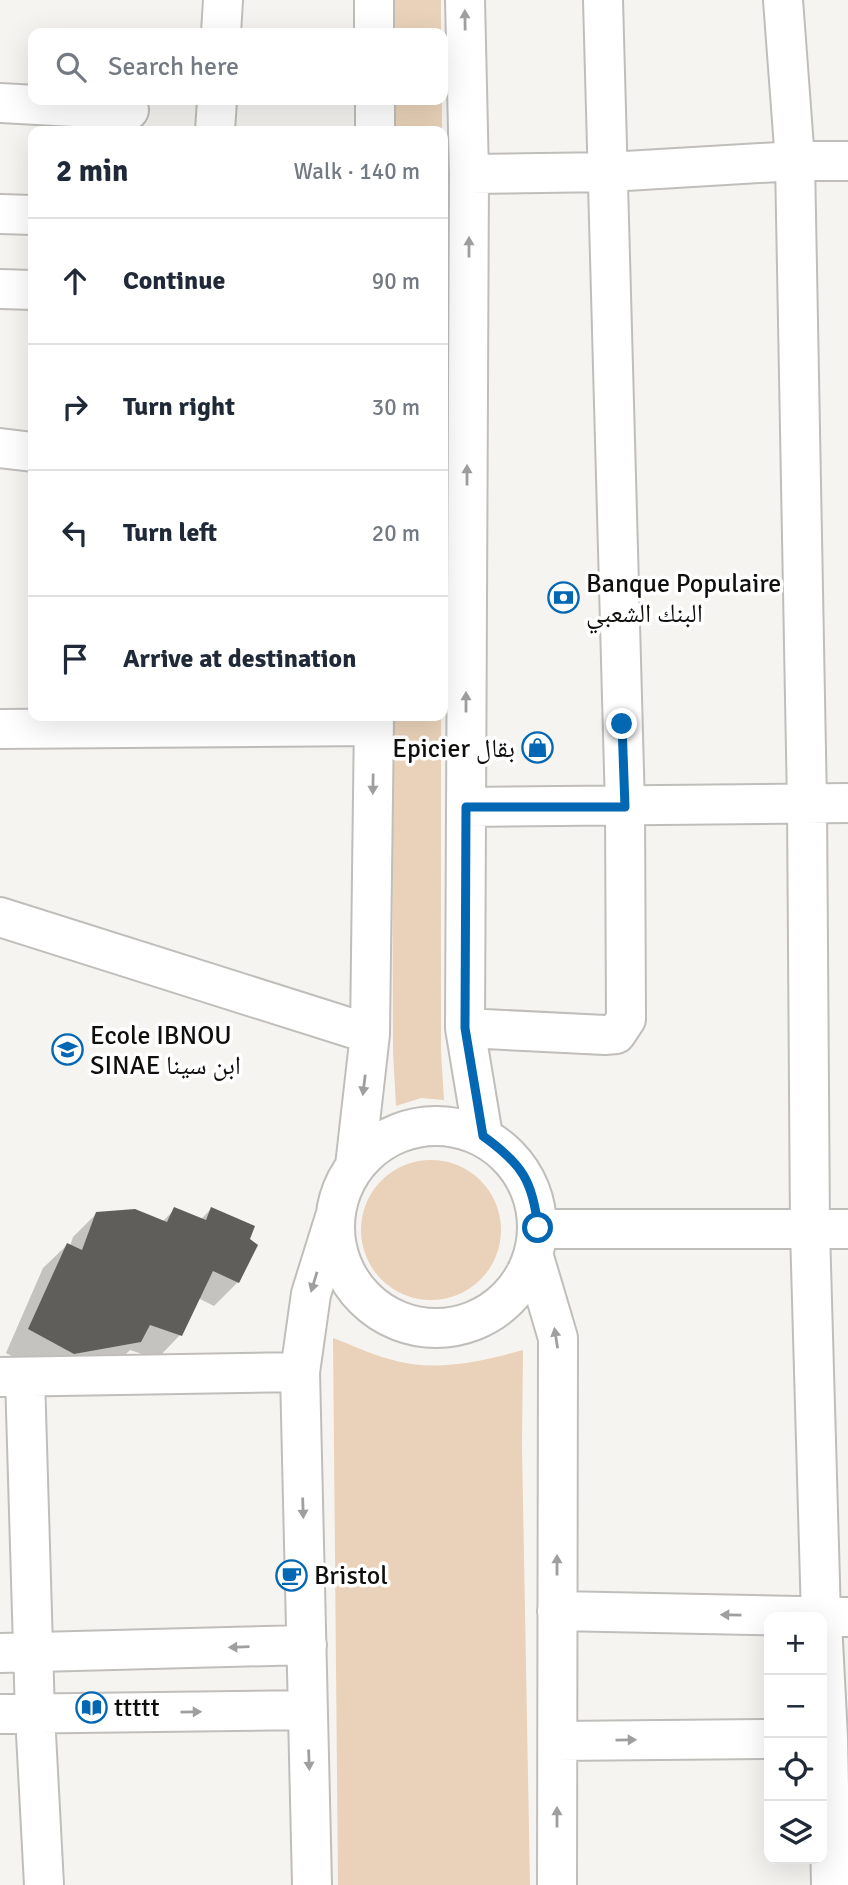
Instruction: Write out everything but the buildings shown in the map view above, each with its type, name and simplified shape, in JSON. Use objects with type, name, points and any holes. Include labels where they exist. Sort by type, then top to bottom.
[{"type":"street","points":[[221,28],[223,0]]},
{"type":"street","points":[[374,0],[374,28]]},
{"type":"street","points":[[465,0],[469,174],[465,1028],[483,1136]]},
{"type":"street","points":[[465,1028],[605,1035],[616,1034],[626,1020],[625,807],[603,0]]},
{"type":"street","points":[[783,0],[795,161],[807,805],[810,1230],[822,1612]]},
{"type":"street","points":[[0,103],[28,105]]},
{"type":"street","points":[[37,105],[129,110]]},
{"type":"street","points":[[215,126],[217,105]]},
{"type":"street","points":[[375,105],[375,126]]},
{"type":"street","points":[[469,174],[609,172],[795,161],[848,161]]},
{"type":"street","points":[[0,214],[28,215]]},
{"type":"street","points":[[0,289],[28,290]]},
{"type":"street","points":[[0,448],[28,451]]},
{"type":"street","points":[[0,729],[116,722],[374,721],[370,1034],[355,1166]]},
{"type":"street","points":[[466,807],[848,803]]},
{"type":"street","points":[[0,917],[370,1034]]},
{"type":"street","points":[[312,1885],[299,1372],[311,1294],[341,1189],[355,1166],[374,1145],[400,1132],[427,1126],[456,1127],[483,1136],[506,1153],[524,1175],[535,1200],[536,1243],[558,1338],[557,1885]]},
{"type":"street","points":[[335,1217],[337,1250],[350,1280],[371,1306],[400,1322],[433,1328],[465,1325],[495,1310],[519,1287],[536,1243]]},
{"type":"street","points":[[536,1243],[848,1229]]},
{"type":"street","points":[[44,1885],[17,1715],[13,1377],[299,1372]]},
{"type":"street","points":[[557,1611],[764,1618]]},
{"type":"street","points":[[827,1619],[848,1617]]},
{"type":"street","points":[[17,1653],[307,1645]]},
{"type":"street","points":[[827,1674],[833,1738],[831,1885]]},
{"type":"street","points":[[17,1715],[307,1710]]},
{"type":"street","points":[[558,1741],[764,1739]]},
{"type":"shaded area","points":[[391,0],[441,0],[441,28],[390,28]]},
{"type":"shaded area","points":[[390,105],[442,105],[442,126],[390,126]]},
{"type":"shaded area","points":[[392,721],[441,721],[441,1052],[444,1100],[421,1098],[396,1106],[393,1052]]},
{"type":"shaded area","points":[[431,1160],[458,1165],[480,1181],[496,1203],[501,1230],[496,1257],[480,1279],[458,1295],[431,1300],[404,1295],[382,1279],[366,1257],[361,1230],[366,1203],[382,1181],[404,1165]]},
{"type":"shaded area","points":[[333,1338],[382,1357],[423,1365],[473,1362],[523,1350],[522,1446],[530,1885],[338,1885]]},
{"type":"place","name":"Banque Populaire البنك الشعبي","points":[[563,598]]},
{"type":"place","name":"Epicier بقال","points":[[538,748]]},
{"type":"place","name":"Ecole IBNOU SINAE ابن سينا","points":[[67,1050]]},
{"type":"place","name":"Bristol","points":[[291,1575]]},
{"type":"place","name":"ttttt","points":[[91,1707]]},
{"type":"route","points":[[538,1228],[535,1200],[524,1175],[506,1153],[483,1136],[465,1028],[466,807],[625,807],[622,724]]}]
